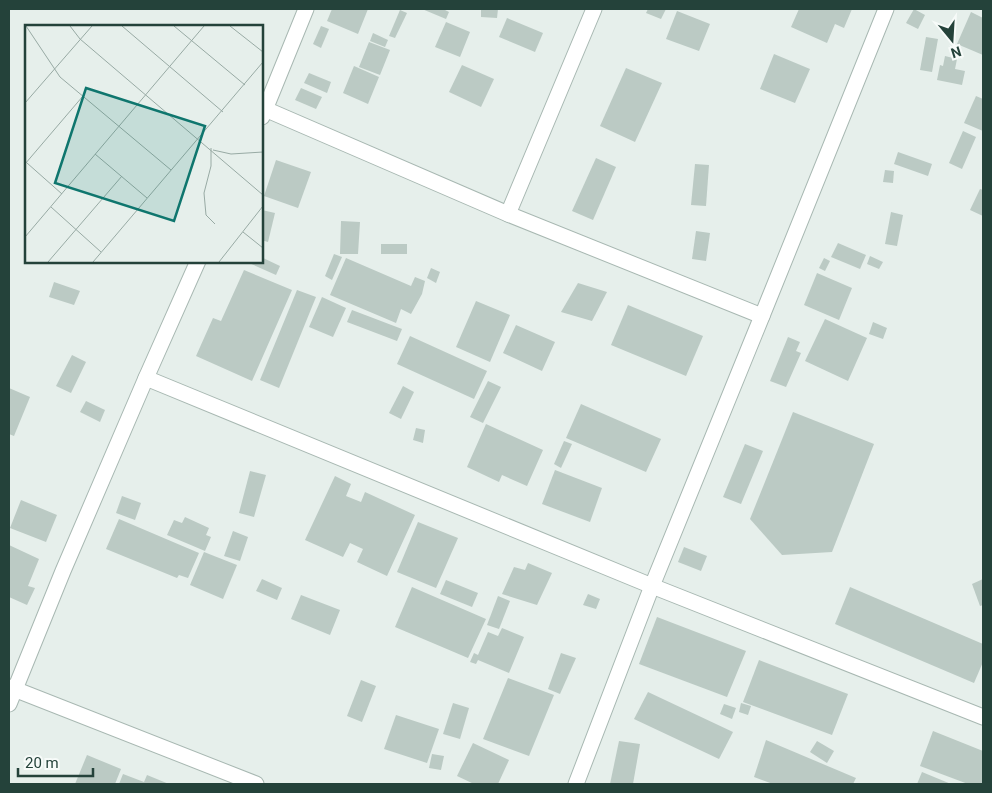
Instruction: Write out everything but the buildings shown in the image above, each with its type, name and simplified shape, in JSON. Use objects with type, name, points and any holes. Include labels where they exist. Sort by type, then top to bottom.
[{"type":"street","points":[[306,9],[263,114],[762,316]]},
{"type":"street","points":[[508,214],[594,9]]},
{"type":"street","points":[[576,784],[652,586],[886,9]]},
{"type":"street","points":[[198,262],[11,694],[256,784]]},
{"type":"street","points":[[146,378],[652,586],[983,717]]}]
